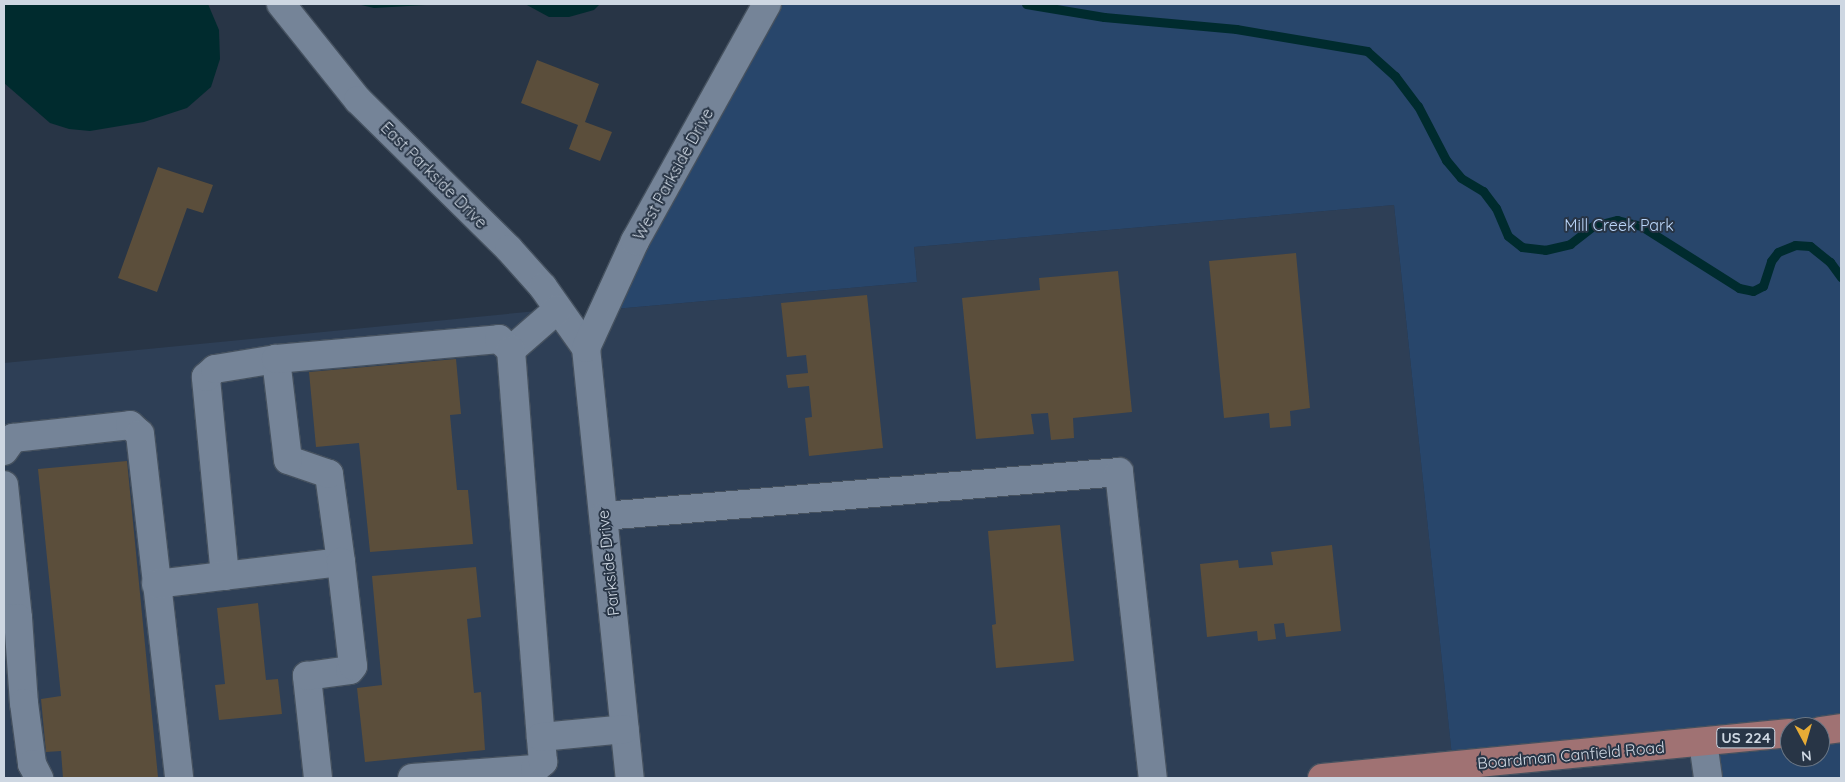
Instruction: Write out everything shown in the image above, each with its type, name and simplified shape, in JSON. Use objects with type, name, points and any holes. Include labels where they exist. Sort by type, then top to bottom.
[{"type":"main road","name":"Boardman Canfield Road","points":[[1322,778],[1481,771],[1703,742],[1780,735]]},
{"type":"street","name":"East Parkside Drive","points":[[281,4],[358,100],[509,249],[558,309],[586,348]]},
{"type":"street","name":"West Parkside Drive","points":[[586,348],[635,241],[767,4]]},
{"type":"street","points":[[511,350],[558,309]]},
{"type":"street","points":[[225,576],[206,376],[215,369],[276,359],[499,339],[511,350],[543,762],[536,769],[412,778]]},
{"type":"street","name":"Parkside Drive","points":[[586,348],[630,778]]},
{"type":"street","points":[[276,359],[288,460],[329,474],[353,666],[350,670],[307,676],[318,778]]},
{"type":"street","points":[[7,440],[130,425],[140,434],[179,778]]},
{"type":"street","points":[[604,516],[1119,472],[1153,778]]},
{"type":"street","points":[[4,485],[11,618],[32,764],[38,778]]},
{"type":"street","points":[[156,584],[341,562]]},
{"type":"street","points":[[541,737],[625,729]]},
{"type":"street","points":[[1703,742],[1708,778]]},
{"type":"shaded area","points":[[4,4],[208,4],[219,30],[220,59],[211,87],[187,108],[144,122],[90,131],[69,129],[50,123],[4,83]]},
{"type":"shaded area","points":[[357,4],[443,4],[374,8]]},
{"type":"shaded area","points":[[525,4],[600,4],[594,10],[569,17],[549,17]]},
{"type":"shaded area","points":[[1394,205],[1453,765],[1703,742],[1708,778],[4,778],[4,363],[558,309],[586,347],[603,310],[917,282],[914,247]]},
{"type":"green space","name":"Mill Creek Park","points":[[767,4],[1841,4],[1841,778],[1708,778],[1703,742],[1453,766],[1394,205],[914,247],[917,282],[603,310]]},
{"type":"building","points":[[537,60],[599,84],[585,122],[612,132],[600,161],[569,149],[578,125],[521,103]]},
{"type":"building","points":[[158,167],[213,185],[203,213],[187,208],[157,292],[118,278]]},
{"type":"building","points":[[1296,253],[1310,408],[1290,411],[1291,426],[1270,428],[1269,413],[1224,418],[1209,261]]},
{"type":"building","points":[[1118,271],[1132,412],[1073,418],[1074,438],[1051,440],[1048,413],[1031,414],[1034,434],[976,439],[962,298],[1040,290],[1039,278]]},
{"type":"building","points":[[867,295],[883,448],[809,456],[805,418],[812,417],[809,386],[788,388],[786,375],[808,373],[806,355],[787,357],[781,303]]},
{"type":"building","points":[[456,359],[461,414],[450,415],[457,490],[468,490],[473,544],[370,552],[359,443],[316,447],[309,372]]},
{"type":"building","points":[[127,461],[158,777],[63,778],[61,751],[46,752],[41,699],[61,696],[38,469]]},
{"type":"building","points":[[1060,525],[1074,661],[996,668],[992,625],[996,624],[988,531]]},
{"type":"building","points":[[1332,545],[1341,631],[1286,637],[1284,623],[1274,624],[1276,639],[1258,641],[1257,631],[1207,637],[1200,564],[1238,560],[1239,568],[1273,565],[1271,552]]},
{"type":"building","points":[[476,567],[481,617],[467,619],[474,693],[481,692],[485,750],[365,762],[357,688],[382,685],[372,576]]},
{"type":"building","points":[[258,603],[266,680],[278,679],[282,714],[219,720],[215,685],[225,684],[217,608]]},
{"type":"waterway","points":[[1026,4],[1104,17],[1236,29],[1367,51],[1395,76],[1418,106],[1446,160],[1461,178],[1483,191],[1496,208],[1508,236],[1522,247],[1545,250],[1570,244],[1593,226],[1617,220],[1641,226],[1739,288],[1753,291],[1763,286],[1771,261],[1778,252],[1795,245],[1810,246],[1830,262],[1841,277]]}]
